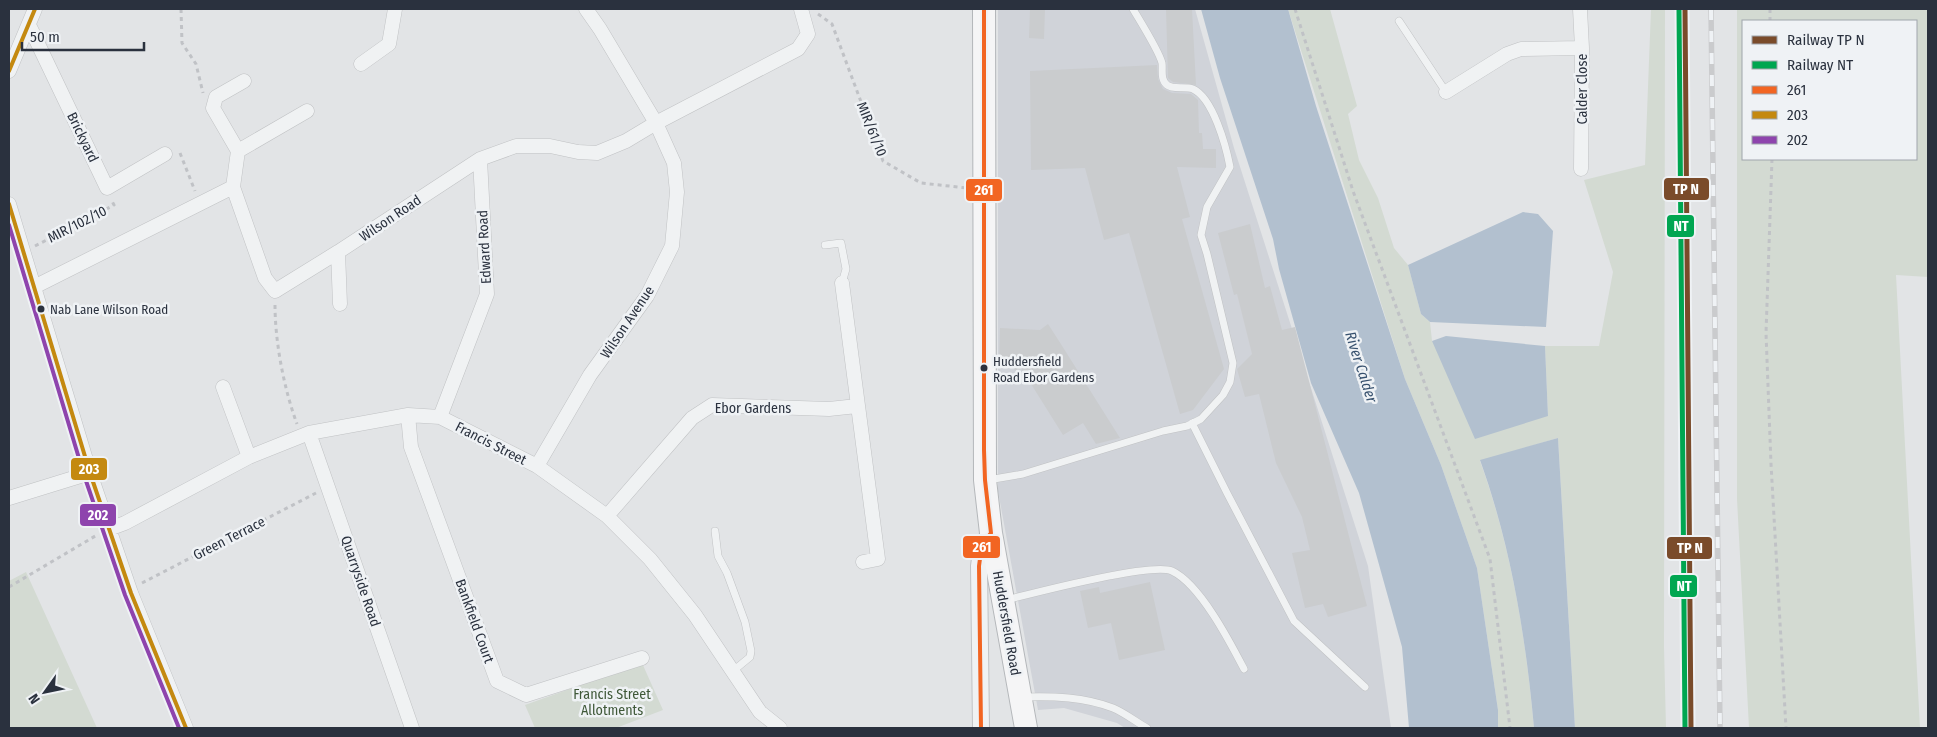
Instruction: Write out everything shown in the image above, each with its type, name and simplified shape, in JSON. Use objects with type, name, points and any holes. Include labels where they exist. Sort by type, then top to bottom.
[{"type":"highway","name":"Huddersfield Road","points":[[984,9],[985,480],[991,533],[1026,728]]},
{"type":"street","points":[[9,71],[35,9]]},
{"type":"street","points":[[361,64],[389,44],[395,9]]},
{"type":"street","name":"Wilson Avenue","points":[[537,466],[590,375],[647,296],[672,246],[677,192],[674,163],[656,123],[586,9]]},
{"type":"street","name":"Wilson Road","points":[[275,291],[480,159],[516,146],[550,146],[578,152],[598,153],[626,141],[656,123],[798,50],[808,34],[801,9]]},
{"type":"street","name":"Calder Close","points":[[1580,9],[1582,48],[1581,168]]},
{"type":"street","name":"Brickyard","points":[[29,26],[107,188]]},
{"type":"street","points":[[1446,92],[1507,54],[1521,49],[1582,48]]},
{"type":"street","points":[[244,81],[216,97],[213,108],[238,151],[233,186],[265,278],[275,291]]},
{"type":"street","points":[[238,151],[307,111]]},
{"type":"street","points":[[107,188],[165,154]]},
{"type":"street","name":"Edward Road","points":[[440,417],[487,294],[480,159]]},
{"type":"street","points":[[34,287],[233,186]]},
{"type":"street","points":[[9,204],[90,473],[130,589],[186,728]]},
{"type":"street","points":[[338,252],[340,304]]},
{"type":"street","points":[[842,283],[878,558],[863,562]]},
{"type":"street","points":[[224,387],[250,457]]},
{"type":"street","name":"Ebor Gardens","points":[[607,516],[692,418],[712,405],[830,409],[857,406]]},
{"type":"street","name":"Francis Street","points":[[109,529],[250,457],[305,435],[408,415],[440,417],[537,466],[607,516],[650,559],[695,615],[760,712],[780,728]]},
{"type":"street","name":"Bankfield Court","points":[[408,415],[411,447],[497,681],[526,695],[642,658]]},
{"type":"street","name":"Quarryside Road","points":[[305,435],[328,487],[412,728]]},
{"type":"street","points":[[9,498],[90,473]]},
{"type":"street","points":[[981,728],[979,566],[982,544],[991,533]]},
{"type":"lane","points":[[985,480],[1023,474],[1192,423],[1200,419],[1223,395],[1230,382],[1233,363],[1201,234],[1207,207],[1230,167],[1225,144],[1209,107],[1202,96],[1193,89],[1169,87],[1165,84],[1162,62],[1133,9]]},
{"type":"lane","points":[[1399,21],[1446,92]]},
{"type":"lane","points":[[825,244],[842,243],[846,268],[842,283]]},
{"type":"lane","points":[[1192,423],[1226,493],[1294,621],[1365,687]]},
{"type":"lane","points":[[715,530],[715,545],[718,556],[727,573],[752,650],[750,657],[733,672]]},
{"type":"lane","points":[[1004,600],[1124,574],[1160,568],[1172,571],[1201,597],[1228,638],[1244,669]]},
{"type":"lane","points":[[1020,698],[1048,696],[1077,698],[1114,708],[1147,728]]},
{"type":"path","points":[[181,9],[182,43],[196,64],[204,101]]},
{"type":"path","points":[[1295,9],[1353,191],[1490,559],[1510,728]]},
{"type":"path","name":"MIR/61/10","points":[[817,14],[832,24],[883,161],[921,183],[984,189]]},
{"type":"path","points":[[165,154],[178,148],[199,203]]},
{"type":"path","points":[[1772,160],[1766,333],[1771,464],[1786,728]]},
{"type":"path","name":"MIR/102/10","points":[[23,252],[114,205],[107,188]]},
{"type":"path","points":[[275,291],[275,324],[288,397],[305,435]]},
{"type":"path","name":"Green Terrace","points":[[130,589],[328,487]]},
{"type":"path","points":[[9,587],[109,529]]},
{"type":"shaded area","points":[[998,9],[1195,9],[1234,148],[1368,566],[1391,728],[1125,728],[1117,723],[1064,708],[1038,710],[998,491]]},
{"type":"green space","points":[[1288,9],[1330,9],[1357,106],[1348,114],[1359,160],[1378,198],[1394,248],[1408,265],[1421,314],[1430,322],[1432,341],[1548,416],[1545,346],[1599,346],[1613,272],[1584,180],[1645,165],[1651,9],[1665,9],[1664,647],[1666,728],[1575,728],[1558,438],[1480,461],[1509,559],[1516,593],[1527,660],[1534,728],[1498,728],[1498,710],[1477,568],[1441,465],[1405,379]]},
{"type":"green space","points":[[1737,9],[1928,9],[1928,277],[1896,275],[1920,728],[1749,728],[1737,499]]},
{"type":"green space","points":[[26,572],[97,728],[9,728],[9,581]]},
{"type":"green space","name":"Francis Street Allotments","points":[[642,663],[663,710],[616,728],[535,728],[525,705]]},
{"type":"water","name":"River Calder","points":[[1201,9],[1288,9],[1316,106],[1405,379],[1441,465],[1477,568],[1498,710],[1498,728],[1409,728],[1402,647],[1359,493],[1311,383],[1279,269],[1273,239],[1220,78]]},
{"type":"water","points":[[1523,212],[1538,214],[1553,231],[1546,327],[1430,322],[1421,314],[1408,265]]},
{"type":"water","points":[[1446,336],[1545,346],[1548,416],[1475,439],[1432,341]]},
{"type":"water","points":[[1558,438],[1575,728],[1534,728],[1527,660],[1516,592],[1491,493],[1480,460]]},
{"type":"building","points":[[1030,9],[1045,9],[1044,39],[1029,38]]},
{"type":"building","points":[[1166,9],[1192,9],[1196,85],[1173,82],[1168,78]]},
{"type":"building","points":[[1157,65],[1158,79],[1163,89],[1172,93],[1191,94],[1198,100],[1199,133],[1202,133],[1203,149],[1216,149],[1216,168],[1177,167],[1190,217],[1182,219],[1224,369],[1193,410],[1180,414],[1129,233],[1104,240],[1085,168],[1031,170],[1030,71]]},
{"type":"building","points":[[1250,224],[1265,288],[1270,286],[1282,330],[1295,327],[1367,606],[1328,617],[1323,604],[1305,608],[1292,553],[1310,550],[1302,517],[1276,463],[1259,394],[1245,397],[1237,369],[1252,354],[1237,294],[1234,295],[1218,233]]},
{"type":"building","points":[[1048,324],[1120,438],[1096,444],[1083,423],[1063,435],[1021,368],[1016,372],[1009,362],[999,362],[1000,328],[1040,330]]},
{"type":"building","points":[[1150,582],[1165,650],[1119,660],[1111,623],[1088,628],[1080,591],[1099,587],[1100,593]]},
{"type":"railway","points":[[1711,9],[1720,728]]},
{"type":"transit line","name":"203","points":[[9,71],[35,9]]},
{"type":"transit line","name":"261","points":[[981,728],[979,566],[982,544],[991,533],[985,480],[984,450],[984,9]]},
{"type":"transit line","points":[[1685,9],[1691,728]]},
{"type":"transit line","name":"203","points":[[9,204],[90,473],[131,593],[186,728]]},
{"type":"transit line","name":"202","points":[[9,225],[84,475],[125,595],[179,728]]},
{"type":"rail line","name":"NT","points":[[1679,9],[1685,728]]},
{"type":"place","name":"Nab Lane Wilson Road","points":[[41,309]]},
{"type":"place","name":"Huddersfield Road Ebor Gardens","points":[[984,368]]}]
